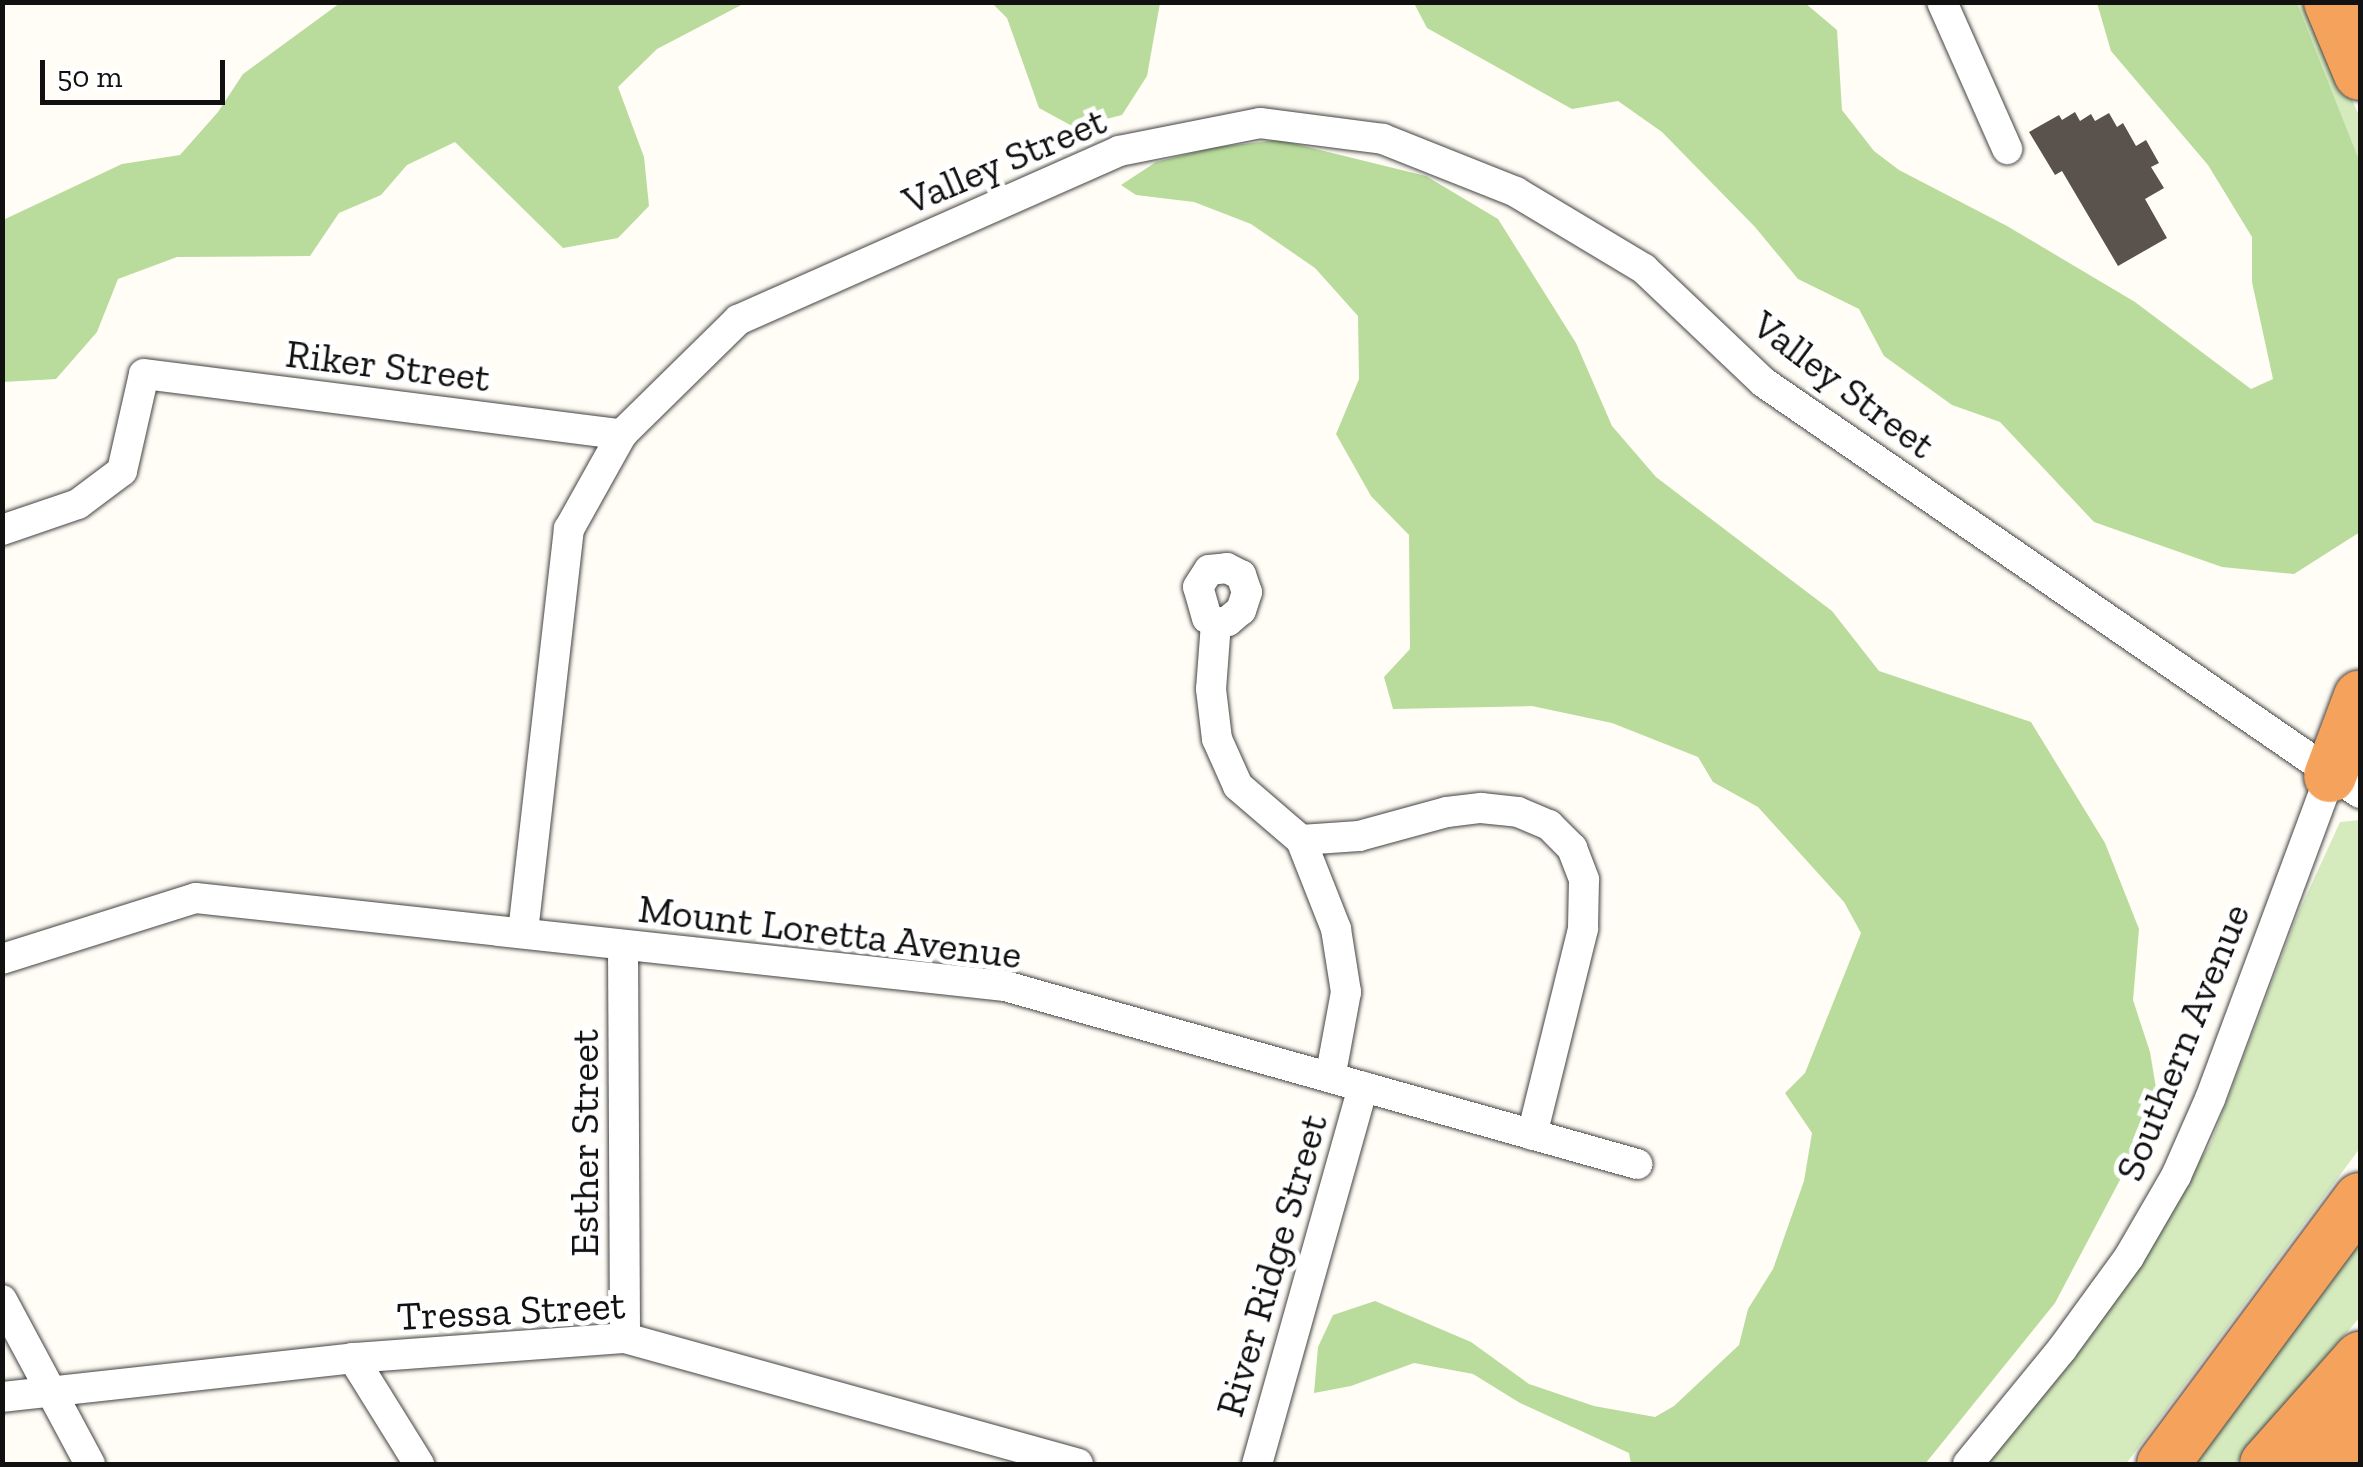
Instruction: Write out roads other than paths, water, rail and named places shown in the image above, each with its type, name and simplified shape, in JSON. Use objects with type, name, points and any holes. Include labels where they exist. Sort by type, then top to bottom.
[{"type":"highway","points":[[2330,2],[2360,74]]},
{"type":"highway","points":[[2345,784],[2360,696]]},
{"type":"highway","points":[[2163,1464],[2360,1198]]},
{"type":"highway","points":[[2266,1464],[2360,1358]]},
{"type":"highway","points":[[2325,1464],[2360,1425]]},
{"type":"street","points":[[1942,2],[2006,150]]},
{"type":"street","name":"Valley Street","points":[[522,932],[569,529],[622,434],[738,320],[1119,151],[1260,123],[1383,139],[1516,192],[1644,269],[1763,382],[2345,784]]},
{"type":"street","name":"Riker Street","points":[[2,530],[78,504],[122,470],[144,374],[622,434]]},
{"type":"street","name":"River Ridge Street","points":[[1216,623],[1211,689],[1217,739],[1238,786],[1301,840],[1336,929],[1344,963],[1343,1021],[1330,1078]]},
{"type":"street","name":"Southern Avenue","points":[[1968,1464],[2062,1349],[2128,1257],[2176,1176],[2345,784]]},
{"type":"street","points":[[1301,840],[1359,836],[1447,812],[1481,808],[1518,812],[1549,825],[1572,848],[1584,880],[1583,929],[1532,1135]]},
{"type":"street","name":"Mount Loretta Avenue","points":[[2,959],[196,898],[1006,986],[1636,1164]]},
{"type":"street","name":"Esther Street","points":[[623,947],[625,1338]]},
{"type":"street","name":"River Ridge Street","points":[[1257,1464],[1363,1086]]},
{"type":"street","points":[[2,1300],[90,1464]]},
{"type":"street","name":"Tressa Street","points":[[2,1398],[353,1358],[625,1338],[1078,1464]]},
{"type":"street","points":[[353,1358],[419,1464]]}]
